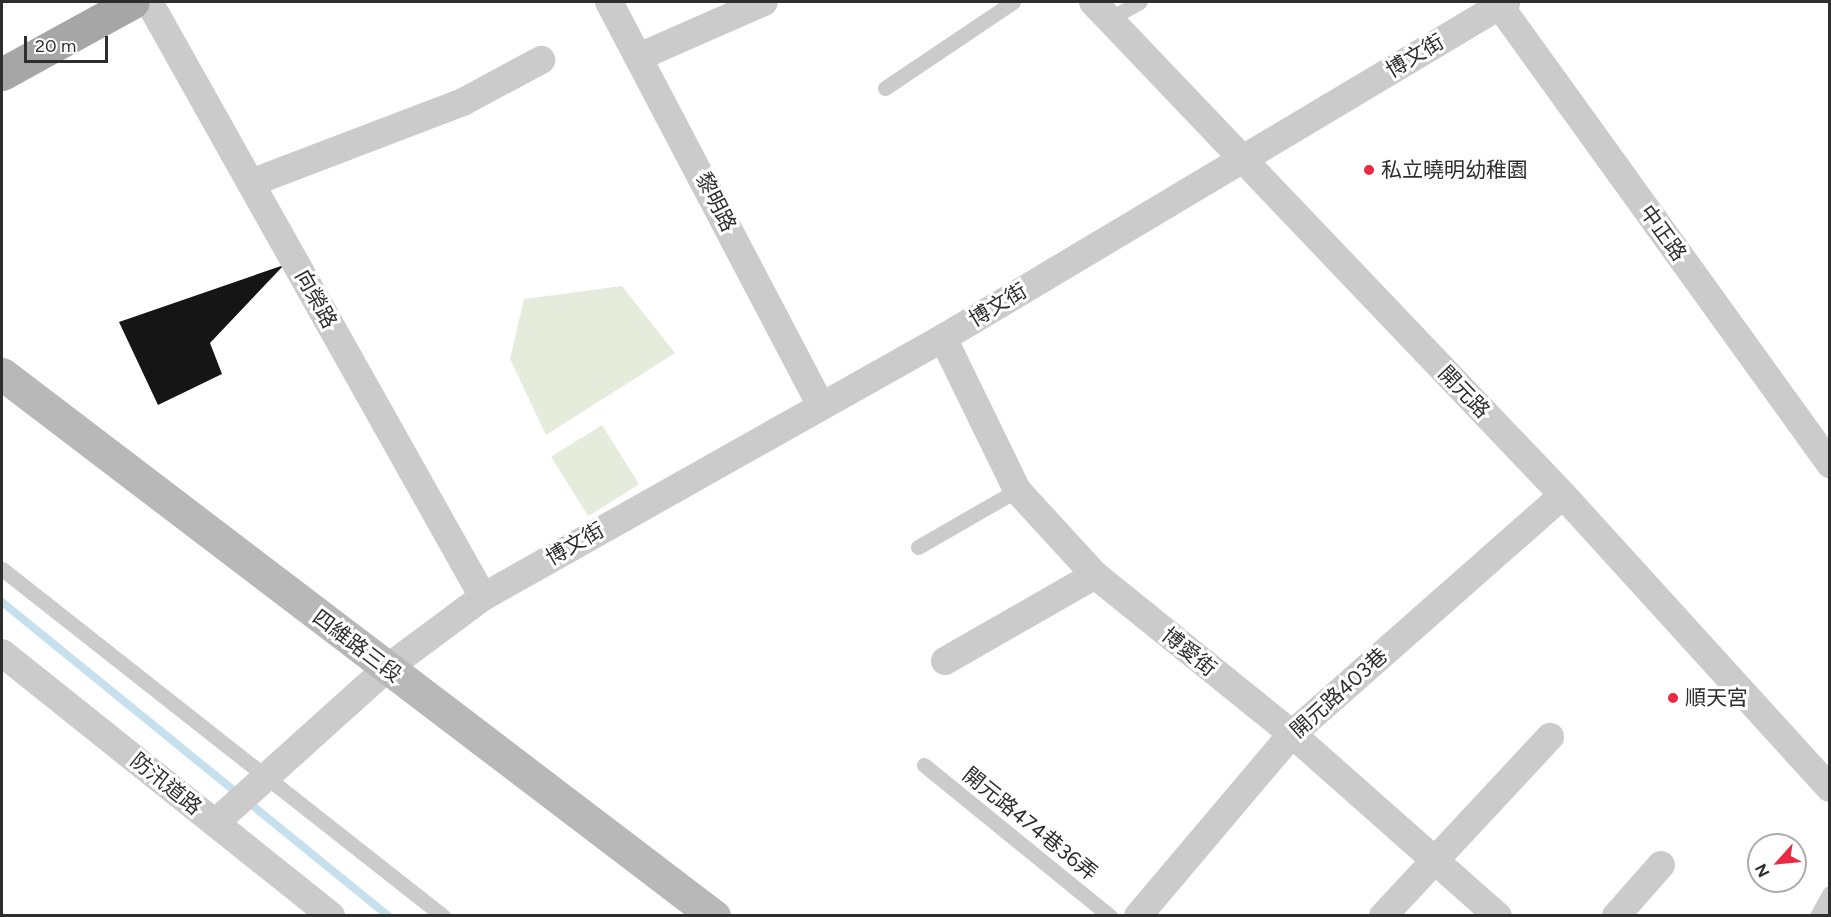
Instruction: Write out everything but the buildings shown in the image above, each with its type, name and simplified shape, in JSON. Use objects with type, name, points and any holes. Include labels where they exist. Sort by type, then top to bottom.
[{"type":"main road","points":[[2,74],[133,2]]},
{"type":"street","name":"向榮路","points":[[149,2],[483,597]]},
{"type":"street","name":"黎明路","points":[[609,2],[641,56],[820,404]]},
{"type":"street","points":[[641,56],[764,2]]},
{"type":"street","name":"博文街","points":[[215,823],[386,669],[483,597],[820,404],[943,338],[1501,3]]},
{"type":"street","name":"中正路","points":[[1501,3],[1830,464]]},
{"type":"street","name":"開元路","points":[[1101,10],[1563,495],[1830,788]]},
{"type":"street","points":[[251,183],[463,102],[541,60]]},
{"type":"street","name":"博愛街","points":[[943,338],[1017,490],[1095,575],[1292,734],[1436,858],[1498,915]]},
{"type":"street","name":"四維路三段","points":[[2,374],[386,669],[714,915]]},
{"type":"street","name":"開元路403巷","points":[[1138,915],[1292,734],[1563,495]]},
{"type":"street","points":[[945,661],[1095,575]]},
{"type":"street","name":"防汛道路","points":[[2,653],[331,915]]},
{"type":"street","points":[[1383,915],[1550,737]]},
{"type":"street","points":[[1616,915],[1661,865]]},
{"type":"lane","points":[[885,88],[1013,2]]},
{"type":"lane","points":[[1101,10],[1140,2]]},
{"type":"lane","points":[[918,547],[1017,490]]},
{"type":"lane","points":[[2,569],[443,915]]},
{"type":"lane","name":"開元路474巷36弄","points":[[924,765],[1110,915]]},
{"type":"lane","points":[[1817,915],[1830,893]]},
{"type":"green space","points":[[622,286],[675,353],[546,435],[510,359],[524,299]]},
{"type":"green space","points":[[602,425],[639,484],[588,516],[551,457]]},
{"type":"waterway","points":[[2,602],[388,916]]},
{"type":"place","name":"私立曉明幼稚園","points":[[1369,170]]},
{"type":"place","name":"順天宮","points":[[1673,698]]}]
